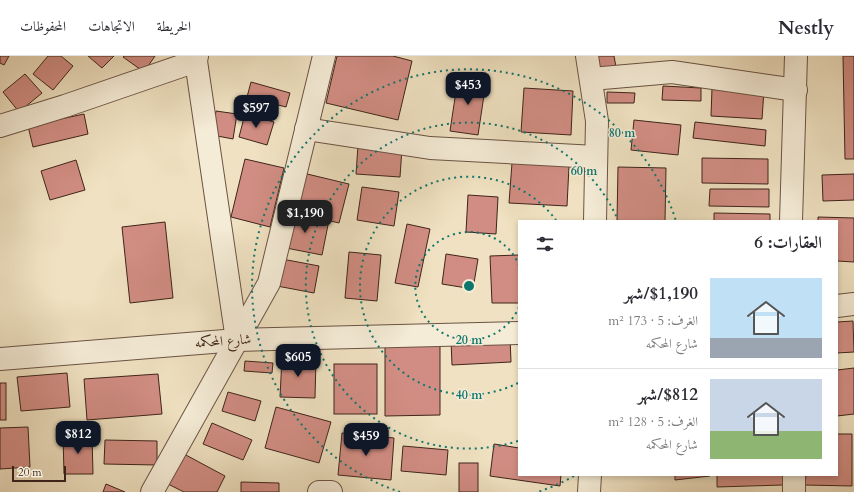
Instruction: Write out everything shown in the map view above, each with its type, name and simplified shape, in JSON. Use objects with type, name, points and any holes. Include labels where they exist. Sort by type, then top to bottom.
[{"type":"street","points":[[152,492],[269,283],[324,56]]},
{"type":"street","points":[[587,56],[597,121],[595,220]]},
{"type":"street","points":[[791,220],[796,56]]},
{"type":"street","points":[[0,126],[65,106],[197,58],[237,340]]},
{"type":"street","points":[[591,80],[672,72],[796,90]]},
{"type":"street","points":[[306,129],[430,148],[596,158]]},
{"type":"street","points":[[838,306],[854,304]]},
{"type":"street","name":"شارع المحكمه","points":[[0,359],[237,340],[518,333]]},
{"type":"street","points":[[589,492],[590,476]]},
{"type":"street","points":[[794,476],[794,492]]},
{"type":"street","points":[[319,492],[331,492]]},
{"type":"building","points":[[0,56],[9,56],[4,65],[0,63]]},
{"type":"building","points":[[48,56],[61,56],[73,66],[53,90],[33,74]]},
{"type":"building","points":[[88,56],[114,56],[102,68]]},
{"type":"building","points":[[155,56],[144,72],[123,57]]},
{"type":"building","points":[[337,56],[393,56],[412,61],[398,120],[326,103]]},
{"type":"building","points":[[595,56],[614,56],[616,67],[597,70]]},
{"type":"building","points":[[843,56],[854,56],[854,159],[845,159]]},
{"type":"building","points":[[25,74],[42,93],[19,112],[3,92]]},
{"type":"building","points":[[458,78],[486,82],[478,135],[450,131]]},
{"type":"building","points":[[251,82],[290,93],[286,107],[247,97]]},
{"type":"building","points":[[663,86],[701,88],[701,101],[662,100]]},
{"type":"building","points":[[524,88],[573,91],[571,135],[521,132]]},
{"type":"building","points":[[712,88],[764,90],[762,119],[711,116]]},
{"type":"building","points":[[607,92],[635,93],[634,103],[607,103]]},
{"type":"building","points":[[216,111],[237,114],[233,139],[212,135]]},
{"type":"building","points":[[84,114],[88,134],[33,147],[28,126]]},
{"type":"building","points":[[245,114],[274,122],[267,145],[239,137]]},
{"type":"building","points":[[634,120],[681,125],[678,155],[631,150]]},
{"type":"building","points":[[695,122],[766,130],[765,146],[693,138]]},
{"type":"building","points":[[358,145],[402,148],[400,177],[356,174]]},
{"type":"building","points":[[702,158],[768,159],[768,184],[702,183]]},
{"type":"building","points":[[245,159],[284,168],[270,227],[231,217]]},
{"type":"building","points":[[76,160],[85,190],[50,200],[41,171]]},
{"type":"building","points":[[512,163],[569,166],[567,206],[509,203]]},
{"type":"building","points":[[618,167],[666,168],[665,220],[617,220]]},
{"type":"building","points":[[303,173],[349,184],[339,223],[293,212]]},
{"type":"building","points":[[854,174],[854,200],[823,201],[822,175]]},
{"type":"building","points":[[362,187],[399,192],[394,226],[357,220]]},
{"type":"building","points":[[710,189],[769,189],[769,207],[709,206]]},
{"type":"building","points":[[468,195],[498,197],[496,234],[466,232]]},
{"type":"building","points":[[288,212],[329,220],[322,255],[281,247]]},
{"type":"building","points":[[714,213],[770,214],[770,220],[714,220]]},
{"type":"building","points":[[818,217],[854,218],[854,262],[838,261],[838,220],[818,220]]},
{"type":"building","points":[[165,222],[173,298],[130,303],[122,227]]},
{"type":"building","points":[[407,224],[430,229],[418,287],[395,283]]},
{"type":"building","points":[[349,252],[381,255],[377,301],[345,298]]},
{"type":"building","points":[[446,254],[478,259],[473,289],[442,284]]},
{"type":"building","points":[[518,255],[518,303],[492,303],[490,256]]},
{"type":"building","points":[[282,259],[319,266],[314,293],[277,286]]},
{"type":"building","points":[[853,321],[854,352],[838,353],[838,322]]},
{"type":"building","points":[[510,337],[511,362],[452,365],[451,340]]},
{"type":"building","points":[[385,343],[440,343],[440,415],[385,416]]},
{"type":"building","points":[[282,357],[316,359],[315,398],[280,397]]},
{"type":"building","points":[[245,361],[273,363],[272,373],[244,371]]},
{"type":"building","points":[[334,364],[377,364],[377,414],[334,414]]},
{"type":"building","points":[[854,368],[854,414],[838,416],[838,370]]},
{"type":"building","points":[[67,373],[70,407],[21,411],[17,377]]},
{"type":"building","points":[[158,374],[162,414],[87,420],[84,379]]},
{"type":"building","points":[[0,383],[6,383],[6,420],[0,420]]},
{"type":"building","points":[[228,392],[261,401],[255,421],[222,411]]},
{"type":"building","points":[[276,407],[331,422],[319,463],[265,448]]},
{"type":"building","points":[[212,423],[252,440],[243,460],[203,444]]},
{"type":"building","points":[[28,427],[30,467],[0,469],[0,428]]},
{"type":"building","points":[[342,433],[394,438],[391,480],[338,475]]},
{"type":"building","points":[[838,434],[852,434],[852,486],[805,485],[806,476],[838,476]]},
{"type":"building","points":[[63,436],[92,436],[93,474],[64,474]]},
{"type":"building","points":[[105,440],[157,441],[157,465],[104,464]]},
{"type":"building","points":[[494,444],[518,448],[518,476],[561,476],[560,486],[490,476]]},
{"type":"building","points":[[403,446],[448,450],[446,475],[401,471]]},
{"type":"building","points":[[184,454],[225,476],[217,492],[184,492],[168,484]]},
{"type":"building","points":[[459,463],[478,463],[478,492],[459,492]]},
{"type":"building","points":[[675,476],[710,476],[675,480]]},
{"type":"building","points":[[717,476],[783,476],[783,485],[717,487]]},
{"type":"building","points":[[241,482],[279,483],[279,492],[241,492]]},
{"type":"building","points":[[106,484],[125,492],[103,492]]}]
